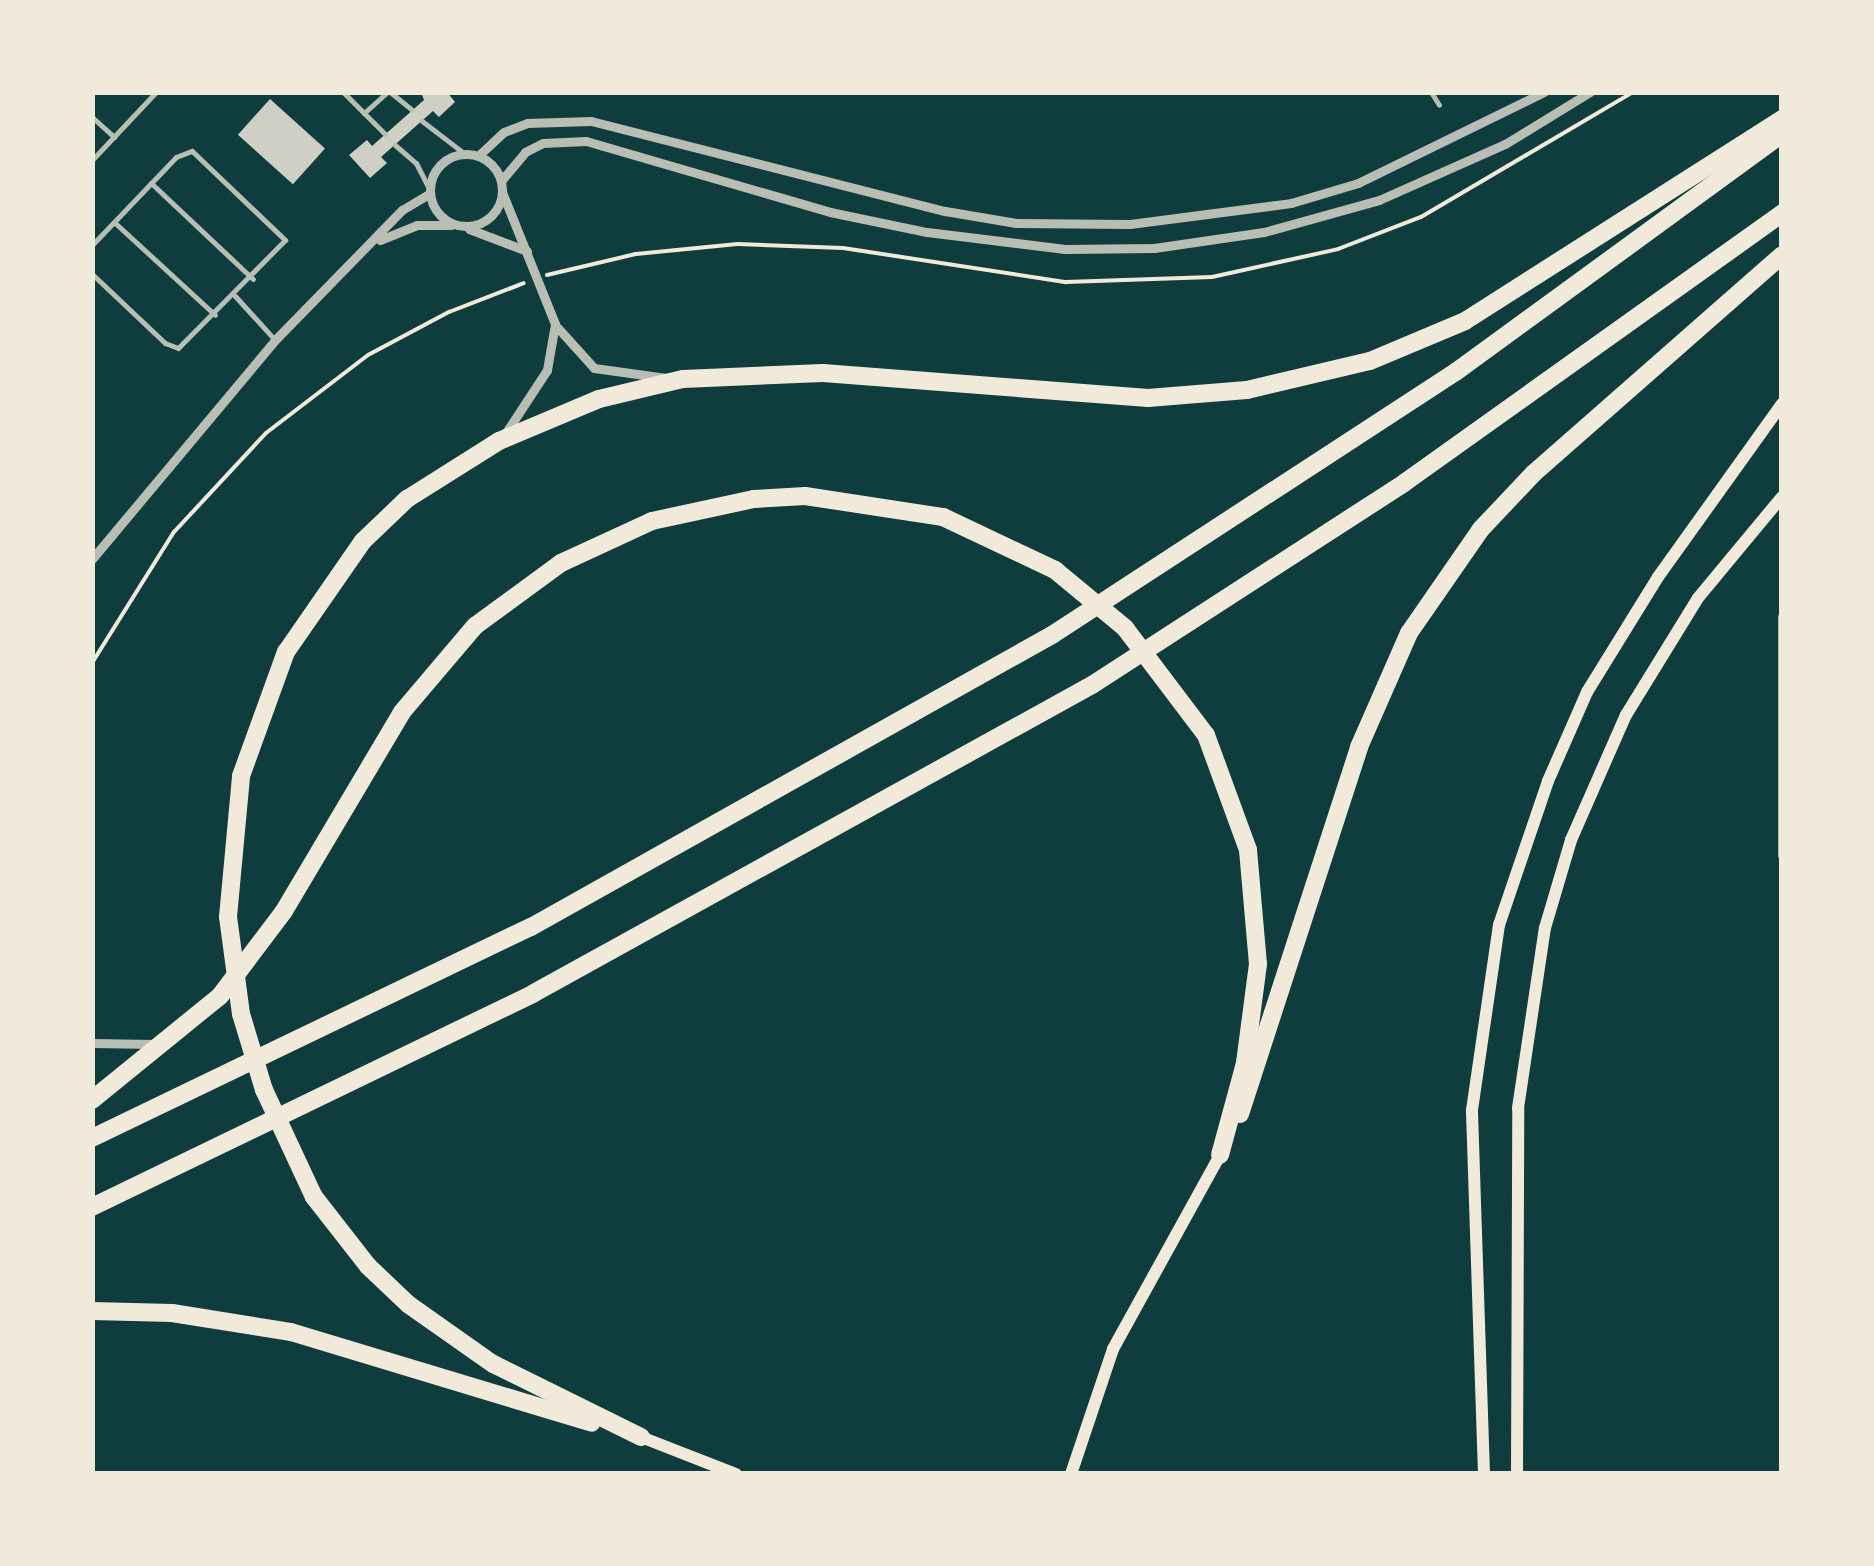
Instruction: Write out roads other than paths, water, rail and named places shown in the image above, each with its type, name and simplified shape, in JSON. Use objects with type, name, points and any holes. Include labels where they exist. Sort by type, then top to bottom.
[{"type":"highway","points":[[641,1437],[493,1364],[445,1334],[368,1266],[314,1197],[286,1146],[241,1014],[228,916],[241,776],[286,652],[363,541],[406,499],[499,441],[598,399],[683,379],[823,373],[1148,398],[1301,381],[1465,321],[1782,119]]},
{"type":"highway","points":[[92,1138],[531,927],[1052,635],[1458,371],[1782,134]]},
{"type":"highway","points":[[92,1207],[534,993],[1092,685],[1404,483],[1782,213]]},
{"type":"highway","points":[[1220,1155],[1253,1086],[1358,747],[1409,633],[1481,529],[1534,473],[1782,254]]},
{"type":"highway","points":[[92,1100],[172,1042],[260,946],[436,667],[475,626],[561,562],[652,521],[754,499],[851,499],[943,517],[988,534],[1055,570],[1126,628],[1206,735],[1234,800],[1256,902],[1254,1012],[1220,1155]]},
{"type":"highway","points":[[92,1311],[172,1313],[291,1332],[641,1437]]},
{"type":"main road","points":[[1484,1474],[1472,1110],[1498,925],[1548,781],[1587,692],[1658,576],[1782,404]]},
{"type":"main road","points":[[1516,1474],[1518,1108],[1545,928],[1582,812],[1633,702],[1698,598],[1782,497]]},
{"type":"main road","points":[[1071,1474],[1113,1349],[1220,1155]]},
{"type":"main road","points":[[641,1437],[736,1474]]},
{"type":"street","points":[[478,156],[504,132],[527,123],[592,120],[945,211],[1016,223],[1130,224],[1291,203],[1358,183],[1544,92]]},
{"type":"street","points":[[373,243],[408,227],[459,226],[493,214],[502,187],[525,152],[543,143],[586,141],[894,226],[1065,249],[1154,248],[1264,232],[1379,200],[1505,144],[1590,92]]},
{"type":"street","points":[[92,559],[275,340],[402,210],[429,192],[440,164],[465,154],[478,156],[502,187],[541,276],[555,324],[548,370],[499,441]]},
{"type":"street","points":[[429,192],[437,213],[459,226],[527,251]]},
{"type":"street","points":[[555,324],[594,368],[683,379]]},
{"type":"street","points":[[1782,617],[1782,854]]},
{"type":"street","points":[[92,1043],[172,1042]]},
{"type":"lane","points":[[343,92],[385,134]]},
{"type":"lane","points":[[364,112],[388,92],[412,110]]},
{"type":"lane","points":[[1431,92],[1439,105]]},
{"type":"lane","points":[[92,160],[151,94]]},
{"type":"lane","points":[[92,118],[114,137]]},
{"type":"lane","points":[[422,120],[465,154]]},
{"type":"lane","points":[[395,145],[410,155],[429,192]]},
{"type":"lane","points":[[92,245],[181,154],[197,152],[281,230],[282,250],[186,345],[169,346],[92,274]]},
{"type":"lane","points":[[151,183],[253,278]]},
{"type":"lane","points":[[114,222],[216,315]]},
{"type":"lane","points":[[235,296],[275,340]]}]
